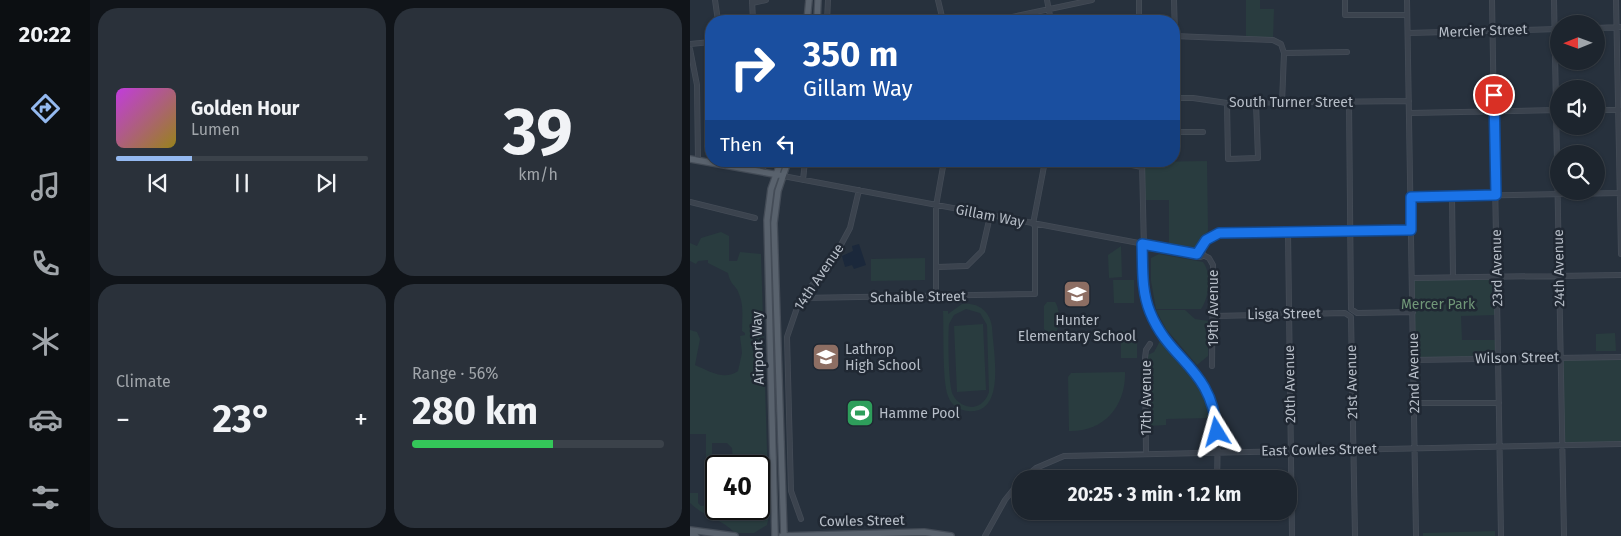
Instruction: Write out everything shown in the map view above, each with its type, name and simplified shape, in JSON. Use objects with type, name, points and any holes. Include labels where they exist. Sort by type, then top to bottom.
[{"type":"main road","points":[[808,15],[809,0]]},
{"type":"main road","points":[[817,15],[818,0]]},
{"type":"main road","points":[[690,159],[705,161]]},
{"type":"main road","points":[[737,167],[783,176]]},
{"type":"main road","name":"Airport Way","points":[[774,536],[767,220],[771,189],[779,167]]},
{"type":"main road","name":"Airport Way","points":[[784,536],[774,223],[778,190],[786,167]]},
{"type":"main road","points":[[690,530],[735,536]]},
{"type":"main road","name":"Cowles Street","points":[[774,536],[900,535],[924,532],[951,536]]},
{"type":"main road","points":[[690,534],[696,536]]},
{"type":"street","points":[[715,0],[717,15]]},
{"type":"street","points":[[753,15],[752,2],[766,0]]},
{"type":"street","points":[[827,15],[828,0]]},
{"type":"street","points":[[938,0],[941,15]]},
{"type":"street","points":[[1047,0],[1050,15]]},
{"type":"street","points":[[1021,15],[1092,0]]},
{"type":"street","points":[[1139,0],[1139,15]]},
{"type":"street","points":[[1174,0],[1174,15]]},
{"type":"street","points":[[1345,0],[1345,15],[1407,14]]},
{"type":"street","name":"22nd Avenue","points":[[1407,0],[1416,536]]},
{"type":"street","name":"23rd Avenue","points":[[1492,0],[1501,536]]},
{"type":"street","name":"24th Avenue","points":[[1554,0],[1556,15]]},
{"type":"street","points":[[1616,0],[1619,28],[1621,254]]},
{"type":"street","points":[[1605,28],[1619,28]]},
{"type":"street","name":"Mercier Street","points":[[1408,33],[1550,29]]},
{"type":"street","points":[[1180,36],[1272,40],[1281,44],[1284,53],[1282,103]]},
{"type":"street","points":[[690,44],[705,43]]},
{"type":"street","points":[[690,49],[697,85],[698,160]]},
{"type":"street","points":[[1284,53],[1347,52]]},
{"type":"street","name":"South Turner Street","points":[[1180,98],[1227,103],[1409,101]]},
{"type":"street","points":[[1349,102],[1352,311],[1357,313],[1412,312]]},
{"type":"street","points":[[1227,103],[1228,159],[1258,158],[1256,103]]},
{"type":"street","points":[[1409,113],[1494,113],[1550,110]]},
{"type":"street","points":[[1605,110],[1620,110]]},
{"type":"street","points":[[1180,132],[1203,132]]},
{"type":"street","points":[[762,167],[765,173]]},
{"type":"street","points":[[803,180],[804,167]]},
{"type":"street","points":[[936,298],[936,206],[943,167]]},
{"type":"street","points":[[1034,224],[1044,167]]},
{"type":"street","points":[[1142,167],[1143,286],[1150,312],[1164,337],[1200,377],[1210,398],[1216,419],[1218,470]]},
{"type":"street","name":"Gillam Way","points":[[783,176],[990,216],[1200,253]]},
{"type":"street","name":"14th Avenue","points":[[801,519],[792,491],[787,337],[802,298],[840,247],[852,220],[859,190]]},
{"type":"street","points":[[1605,193],[1620,193]]},
{"type":"street","points":[[1411,197],[1550,194]]},
{"type":"street","points":[[1452,196],[1454,278]]},
{"type":"street","name":"24th Avenue","points":[[1558,200],[1564,536]]},
{"type":"street","points":[[690,202],[755,218]]},
{"type":"street","points":[[937,267],[968,266],[982,251],[990,216]]},
{"type":"street","name":"Schaible Street","points":[[802,298],[936,298],[1035,294],[1034,224]]},
{"type":"street","points":[[1200,253],[1206,240],[1217,233],[1411,230]]},
{"type":"street","name":"20th Avenue","points":[[1288,232],[1291,470]]},
{"type":"street","name":"19th Avenue","points":[[1200,253],[1209,258],[1213,264],[1214,316],[1212,366]]},
{"type":"street","points":[[1412,278],[1621,274]]},
{"type":"street","name":"Lisga Street","points":[[1214,316],[1345,313],[1350,315],[1351,319]]},
{"type":"street","name":"21st Avenue","points":[[1351,319],[1355,536]]},
{"type":"street","name":"17th Avenue","points":[[1146,454],[1145,358],[1146,350],[1150,344]]},
{"type":"street","name":"Wilson Street","points":[[1413,360],[1621,357]]},
{"type":"street","points":[[1414,403],[1499,403]]},
{"type":"street","name":"East Cowles Street","points":[[1034,470],[1064,456],[1621,444]]},
{"type":"street","name":"East Cowles Street","points":[[984,536],[1005,500],[1012,492]]},
{"type":"street","name":"20th Avenue","points":[[1291,520],[1292,536]]},
{"type":"green space","points":[[1246,0],[1260,0],[1260,9],[1274,9],[1273,40],[1246,39]]},
{"type":"green space","points":[[1180,161],[1207,161],[1208,231],[1195,249],[1169,244],[1169,200],[1142,200],[1142,167],[1180,167]]},
{"type":"green space","points":[[721,232],[729,236],[729,261],[737,261],[740,252],[761,254],[767,455],[732,455],[732,448],[727,443],[712,443],[712,455],[706,455],[706,434],[690,434],[690,330],[697,332],[700,339],[695,365],[722,375],[733,374],[738,371],[742,353],[740,336],[745,335],[742,331],[741,298],[728,273],[708,263],[708,260],[698,261],[696,264],[690,261],[690,243],[697,246],[701,238]]},
{"type":"green space","points":[[1121,246],[1122,277],[1109,278],[1108,255]]},
{"type":"green space","points":[[1159,254],[1203,262],[1208,272],[1208,292],[1201,309],[1156,309],[1151,281],[1151,258]]},
{"type":"green space","points":[[925,258],[925,280],[871,281],[871,259]]},
{"type":"green space","name":"Mercer Park","points":[[1496,276],[1497,315],[1461,316],[1462,340],[1498,340],[1498,358],[1413,360],[1412,278]]},
{"type":"green space","points":[[1113,280],[1134,280],[1134,303],[1114,303]]},
{"type":"green space","points":[[1047,302],[1055,302],[1058,308],[1059,322],[1056,333],[1048,333],[1044,329],[1044,306]]},
{"type":"green space","points":[[962,304],[973,304],[986,312],[991,321],[995,379],[993,392],[988,403],[980,409],[968,411],[956,407],[949,399],[944,367],[943,311],[948,311],[948,314]],"holes":[[[966,309],[980,313],[987,325],[989,392],[981,404],[970,407],[957,400],[951,390],[949,324],[954,315]]]},
{"type":"green space","points":[[1156,310],[1185,310],[1195,319],[1209,321],[1208,356],[1197,365],[1166,329]]},
{"type":"green space","points":[[983,324],[986,390],[957,392],[954,326]]},
{"type":"green space","points":[[1121,331],[1137,331],[1137,358],[1121,358]]},
{"type":"green space","points":[[1615,333],[1616,351],[1596,351],[1596,334]]},
{"type":"green space","points":[[1160,341],[1191,376],[1203,396],[1210,418],[1166,419],[1166,425],[1149,426],[1148,355],[1154,352]]},
{"type":"green space","points":[[1621,357],[1621,444],[1563,446],[1561,358]]},
{"type":"green space","points":[[1125,372],[1122,396],[1110,415],[1093,427],[1069,431],[1068,377],[1071,373]]},
{"type":"green space","points":[[690,493],[698,493],[698,503],[701,506],[705,506],[705,513],[690,503]]},
{"type":"green space","points":[[716,520],[768,520],[767,525],[754,533],[735,533]]},
{"type":"green space","points":[[1495,531],[1495,536],[1423,536],[1423,533]]},
{"type":"water","points":[[859,244],[866,265],[854,269],[852,265],[845,267],[842,256],[853,251],[852,246]]},
{"type":"place","name":"Hunter Elementary School","points":[[1077,294]]},
{"type":"place","name":"Lathrop High School","points":[[826,357]]},
{"type":"place","name":"Hamme Pool","points":[[860,413]]},
{"type":"route","points":[[1217,432],[1214,407],[1200,377],[1164,337],[1150,312],[1143,286],[1142,244],[1197,254],[1201,251],[1206,240],[1212,235],[1219,233],[1411,230],[1411,197],[1496,195],[1494,95]]}]
